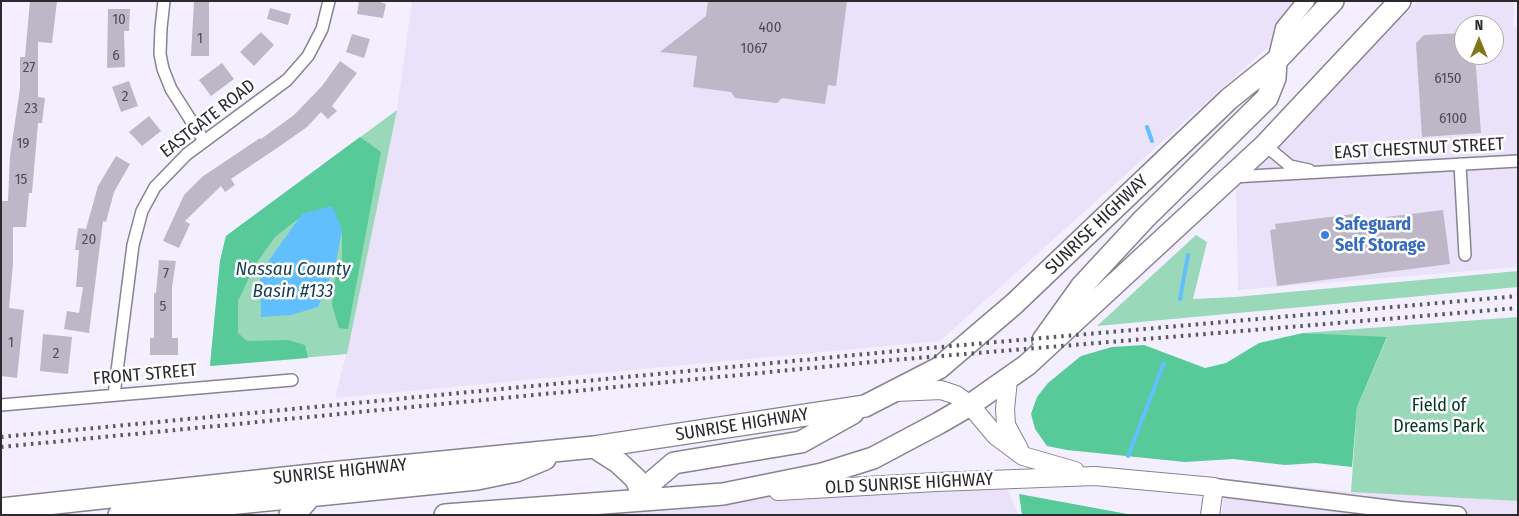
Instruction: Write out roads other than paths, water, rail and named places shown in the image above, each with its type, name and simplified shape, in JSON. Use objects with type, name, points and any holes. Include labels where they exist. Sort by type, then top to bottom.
[{"type":"highway","name":"SUNRISE HIGHWAY","points":[[1,508],[594,447],[865,406],[940,368],[984,330],[1014,304],[1229,99],[1276,61],[1333,1]]},
{"type":"highway","points":[[445,515],[722,494],[822,474],[873,458],[970,405],[1027,365],[1265,145],[1400,1]]},
{"type":"highway","points":[[1027,365],[1065,306],[1081,287],[1144,219],[1267,98],[1275,78],[1276,61]]},
{"type":"highway","points":[[644,500],[654,481],[674,463],[802,442],[865,406]]},
{"type":"highway","points":[[594,447],[619,463],[636,479],[644,500]]},
{"type":"highway","points":[[120,515],[477,480],[516,471],[568,450]]},
{"type":"highway","points":[[290,515],[296,513],[330,473]]},
{"type":"main road","points":[[1276,61],[1284,28],[1306,1]]},
{"type":"main road","points":[[1008,380],[1005,409],[1006,425],[1023,456]]},
{"type":"main road","name":"OLD SUNRISE HIGHWAY","points":[[890,393],[941,390],[956,395],[970,405],[996,436],[1023,456],[1095,476]]},
{"type":"main road","name":"OLD SUNRISE HIGHWAY","points":[[722,494],[936,482],[1095,476],[1214,487],[1400,510],[1458,515]]},
{"type":"main road","points":[[1210,515],[1214,487]]},
{"type":"main road","points":[[1,508],[3,515]]},
{"type":"street","points":[[164,1],[160,54],[163,69],[171,88],[204,141]]},
{"type":"street","name":"EASTGATE ROAD","points":[[114,396],[132,245],[142,211],[155,187],[167,172],[204,141],[287,80],[312,49],[322,29],[329,1]]},
{"type":"street","name":"EAST CHESTNUT STREET","points":[[1265,145],[1290,166],[1322,173]]},
{"type":"street","name":"EAST CHESTNUT STREET","points":[[1232,177],[1518,161]]},
{"type":"street","points":[[1460,164],[1465,255]]},
{"type":"street","name":"FRONT STREET","points":[[1,405],[292,380]]},
{"type":"water","name":"Nassau County Basin #133","points":[[332,206],[342,229],[336,263],[318,307],[291,315],[261,317],[260,273],[302,214]]},
{"type":"waterway","points":[[1147,127],[1152,141]]},
{"type":"waterway","points":[[1180,299],[1188,255]]},
{"type":"waterway","points":[[1128,456],[1164,363]]},
{"type":"railway","points":[[1,437],[918,349],[1518,296]]},
{"type":"railway","points":[[1,447],[893,360],[1518,308]]},
{"type":"place","name":"Safeguard Self Storage","points":[[1325,235]]},
{"type":"park label","name":"Field of Dreams Park","points":[[1439,416]]}]
